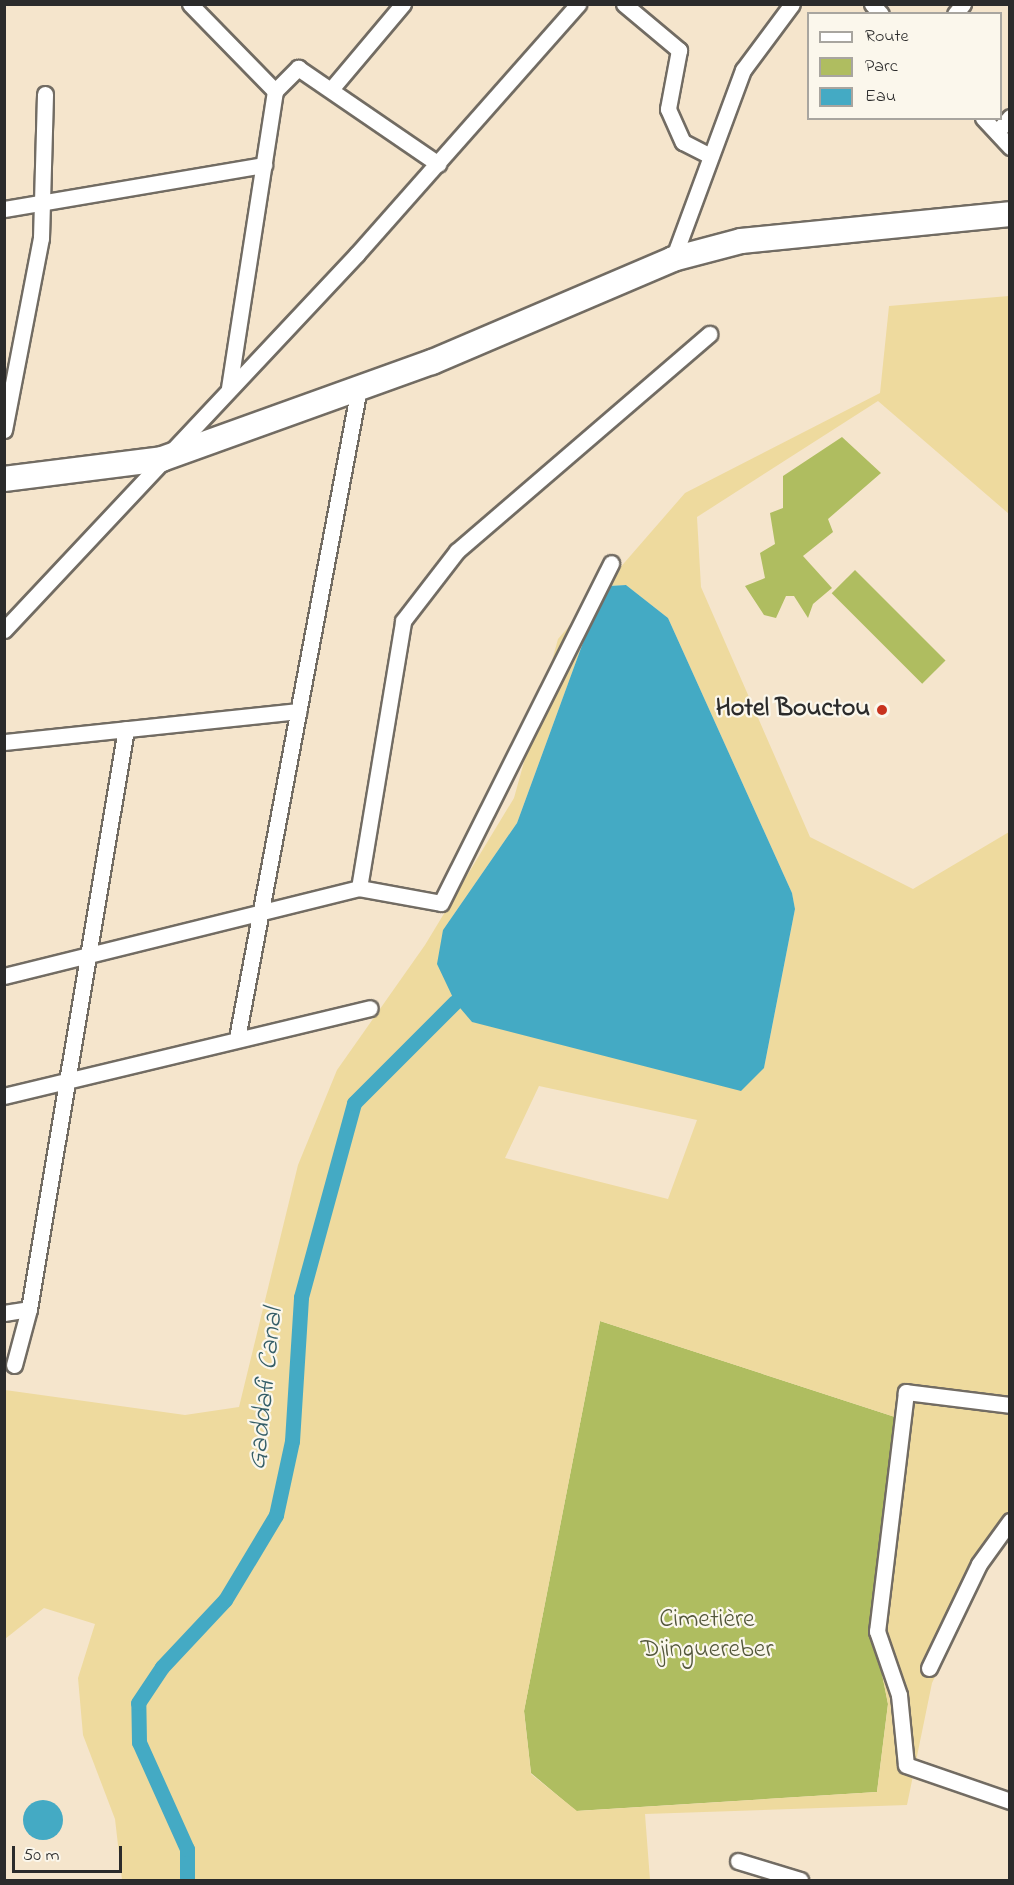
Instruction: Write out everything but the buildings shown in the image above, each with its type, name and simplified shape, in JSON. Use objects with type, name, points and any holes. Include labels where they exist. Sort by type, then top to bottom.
[{"type":"main road","points":[[4,479],[162,459],[359,388],[673,259],[741,241],[829,228],[1010,214]]},
{"type":"street","points":[[190,4],[275,91]]},
{"type":"street","points":[[624,4],[679,50],[668,109],[683,142],[711,156]]},
{"type":"street","points":[[673,259],[743,70],[792,4]]},
{"type":"street","points":[[4,630],[438,164],[576,5]]},
{"type":"street","points":[[333,87],[396,7]]},
{"type":"street","points":[[229,388],[275,91],[298,68],[333,87],[438,164]]},
{"type":"street","points":[[4,430],[41,238],[45,94]]},
{"type":"street","points":[[997,132],[1010,117]]},
{"type":"street","points":[[986,120],[1010,147]]},
{"type":"street","points":[[4,209],[264,165]]},
{"type":"street","points":[[359,888],[403,621],[457,551],[709,334]]},
{"type":"street","points":[[237,1038],[359,388]]},
{"type":"street","points":[[4,976],[359,888],[441,903],[611,563]]},
{"type":"street","points":[[4,742],[298,711]]},
{"type":"street","points":[[14,1365],[29,1309],[126,729]]},
{"type":"street","points":[[4,1096],[369,1008]]},
{"type":"street","points":[[4,1313],[29,1309]]},
{"type":"street","points":[[1010,1405],[906,1392],[876,1631],[899,1695],[906,1765],[1010,1801]]},
{"type":"street","points":[[929,1668],[979,1564],[1010,1521]]},
{"type":"street","points":[[738,1861],[800,1881]]},
{"type":"green space","points":[[842,437],[881,473],[828,519],[833,532],[803,556],[832,588],[813,604],[808,618],[794,596],[786,596],[776,618],[764,615],[745,586],[765,578],[760,553],[775,544],[770,513],[783,508],[783,476]]},
{"type":"green space","points":[[855,570],[946,661],[922,684],[832,593]]},
{"type":"green space","name":"Cimetière Djinguereber","points":[[600,1321],[895,1417],[872,1624],[888,1704],[877,1792],[576,1811],[531,1773],[524,1711]]},
{"type":"sand","points":[[1009,296],[1009,514],[878,401],[697,517],[701,587],[810,837],[913,889],[1009,832],[1009,1523],[932,1683],[907,1805],[645,1814],[650,1880],[122,1880],[115,1819],[83,1735],[78,1678],[95,1624],[44,1608],[5,1639],[5,1390],[185,1415],[239,1407],[298,1165],[337,1070],[425,945],[514,798],[558,639],[685,493],[880,393],[889,306]],"holes":[[[626,585],[668,618],[792,893],[795,909],[764,1068],[472,1022],[443,930],[517,823],[596,607],[609,586]],[[539,1086],[697,1120],[668,1199],[505,1158]],[[600,1321],[895,1417],[872,1624],[888,1704],[877,1792],[577,1811],[531,1774],[524,1711]]]},
{"type":"water","points":[[626,585],[668,618],[792,893],[795,909],[764,1068],[741,1091],[472,1022],[455,1002],[437,964],[443,930],[517,823],[596,607],[609,586]]},
{"type":"water","points":[[43,1800],[51,1801],[57,1806],[62,1812],[62,1828],[57,1834],[51,1839],[43,1840],[35,1839],[29,1834],[24,1828],[23,1820],[24,1812],[29,1806],[35,1801]]},
{"type":"waterway","name":"Gaddafi Canal","points":[[187,1880],[187,1849],[139,1742],[138,1703],[162,1667],[225,1600],[276,1515],[292,1441],[301,1297],[354,1103],[455,1002]]},
{"type":"place","name":"Hotel Bouctou","points":[[882,710]]}]
